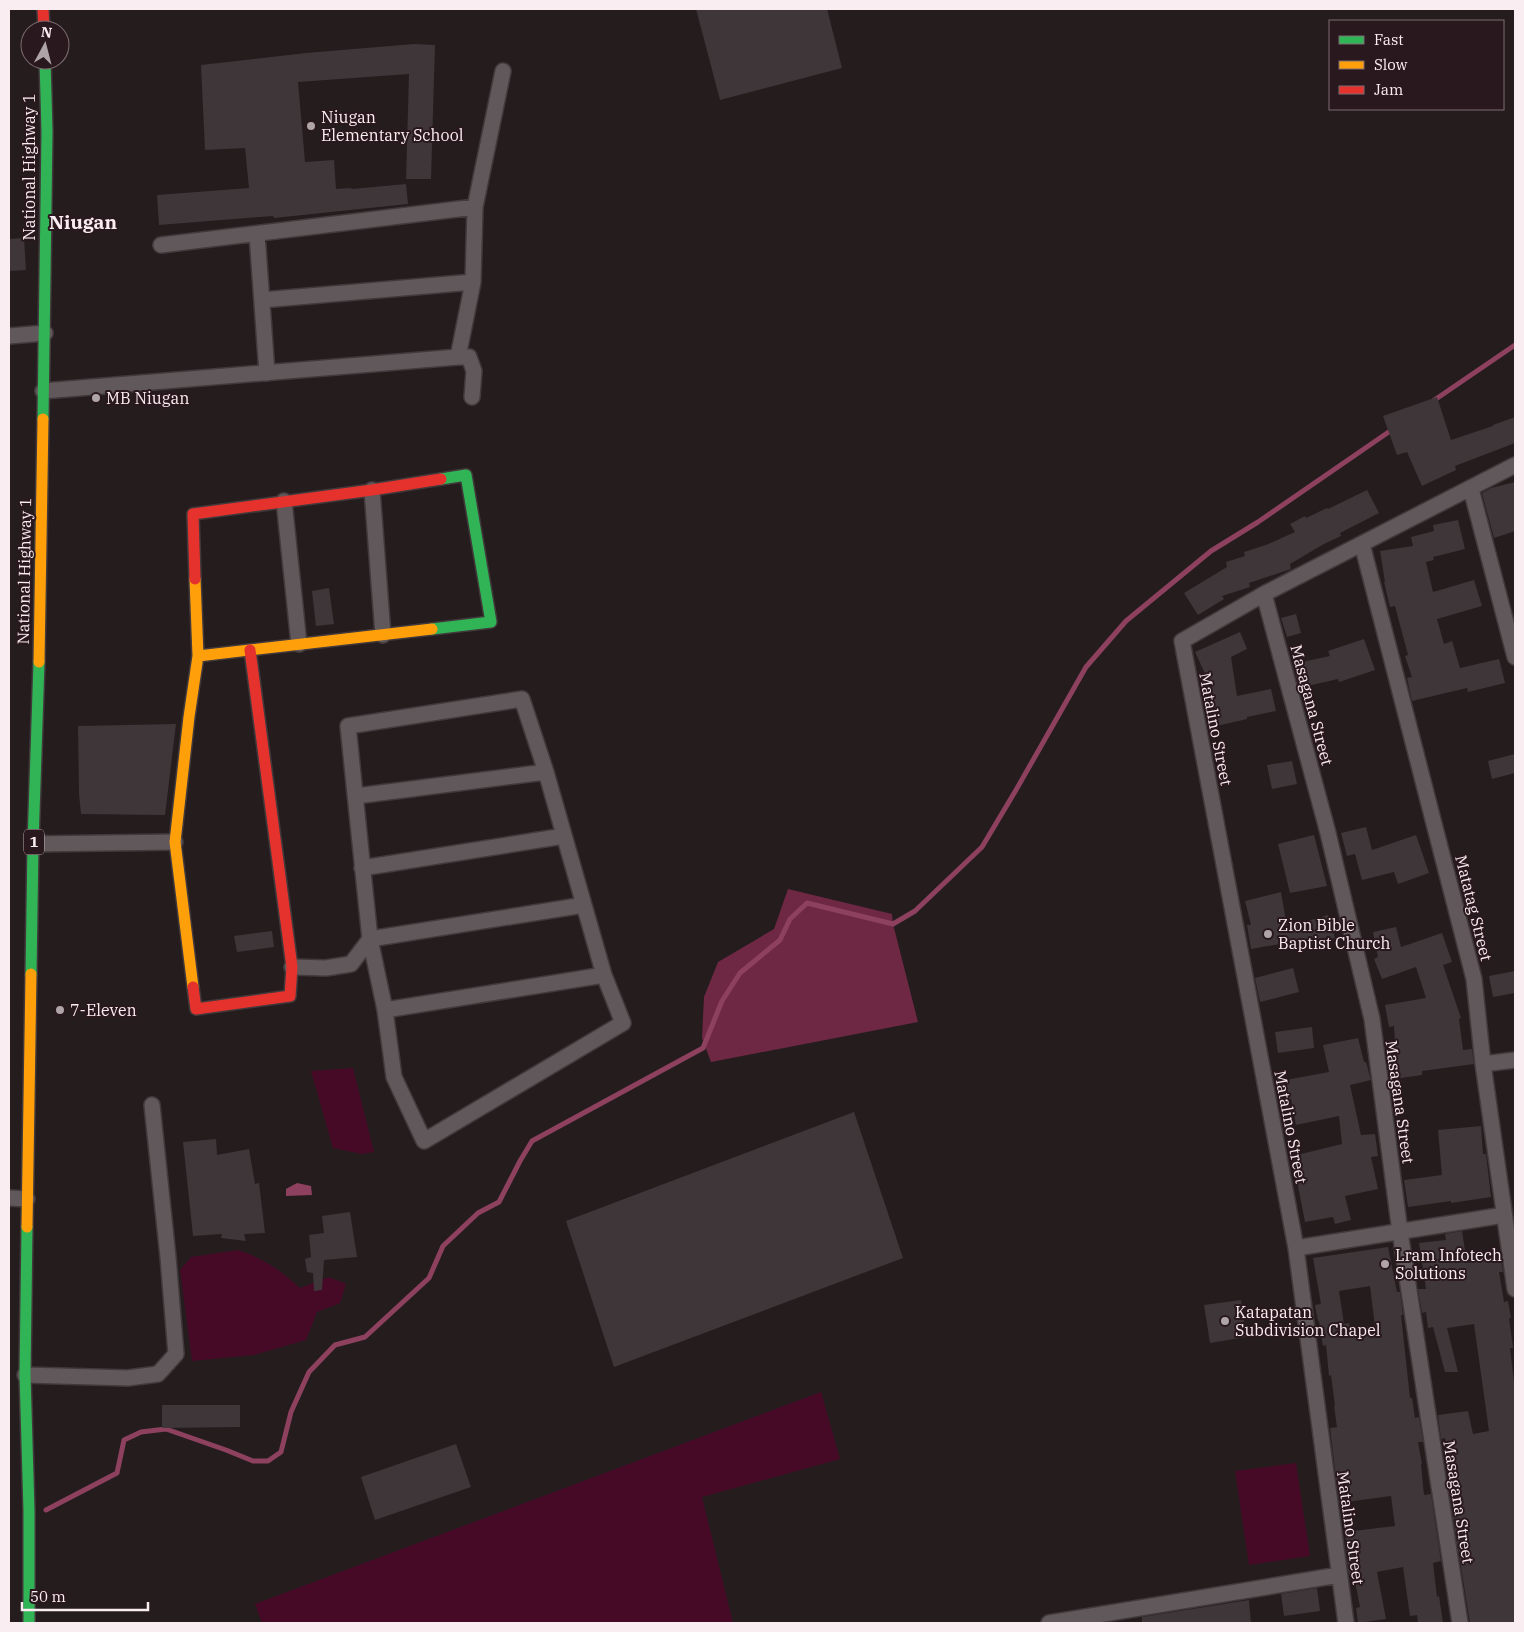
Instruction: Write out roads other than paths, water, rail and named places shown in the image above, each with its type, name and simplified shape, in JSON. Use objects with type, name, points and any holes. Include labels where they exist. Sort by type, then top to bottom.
[{"type":"main road","name":"National Highway 1","points":[[29,1623],[29,1511],[25,1375],[45,333],[47,132],[45,70]]},
{"type":"main road","points":[[198,656],[491,622],[466,475],[372,490],[193,514],[198,656],[175,842],[196,1009],[290,996],[292,966],[250,650]]},
{"type":"street","points":[[458,357],[473,282],[475,207],[503,71]]},
{"type":"street","points":[[161,245],[475,207]]},
{"type":"street","points":[[257,234],[267,373]]},
{"type":"street","points":[[262,300],[473,282]]},
{"type":"street","points":[[9,336],[45,333]]},
{"type":"street","points":[[43,391],[469,357],[474,371],[472,397]]},
{"type":"street","points":[[1264,594],[1515,465]]},
{"type":"street","points":[[1471,489],[1515,657]]},
{"type":"street","points":[[372,490],[383,635]]},
{"type":"street","points":[[284,501],[299,644]]},
{"type":"street","name":"Matatag Street","points":[[1362,544],[1474,979],[1483,1064],[1515,1289]]},
{"type":"street","name":"Matalino Street","points":[[1264,594],[1182,641],[1296,1248],[1346,1623]]},
{"type":"street","name":"Masagana Street","points":[[1264,594],[1328,834],[1372,1019],[1400,1232],[1460,1623]]},
{"type":"street","points":[[522,699],[546,772],[604,975],[623,1023],[424,1141],[394,1077],[385,1010],[370,939],[348,726],[522,699]]},
{"type":"street","points":[[356,796],[546,772]]},
{"type":"street","points":[[362,868],[564,836]]},
{"type":"street","points":[[34,844],[175,842]]},
{"type":"street","points":[[292,966],[326,968],[351,964],[370,939],[584,905]]},
{"type":"street","points":[[385,1010],[604,975]]},
{"type":"street","points":[[1483,1064],[1515,1060]]},
{"type":"street","points":[[25,1375],[128,1378],[158,1374],[176,1354],[152,1105]]},
{"type":"street","points":[[9,1198],[27,1199]]},
{"type":"street","points":[[1296,1248],[1504,1215]]},
{"type":"street","points":[[1049,1623],[1339,1575]]},
{"type":"waterway","points":[[1433,401],[1515,345]]},
{"type":"waterway","points":[[46,1510],[117,1473],[124,1440],[141,1432],[166,1429],[253,1461],[268,1461],[281,1452],[291,1412],[309,1372],[335,1345],[365,1337],[429,1278],[443,1246],[478,1213],[499,1202],[532,1141],[703,1048],[722,1001],[740,973],[780,940],[790,919],[807,903],[893,924],[915,911],[982,847],[1086,667],[1126,621],[1211,551],[1258,522],[1393,429]]},
{"type":"place","name":"Niugan Elementary School","points":[[311,126]]},
{"type":"place","name":"MB Niugan","points":[[96,398]]},
{"type":"place","name":"Zion Bible Baptist Church","points":[[1268,934]]},
{"type":"place","name":"7-Eleven","points":[[60,1010]]},
{"type":"place","name":"Lram Infotech Solutions","points":[[1385,1264]]},
{"type":"place","name":"Katapatan Subdivision Chapel","points":[[1225,1321]]},
{"type":"district","name":"Niugan","points":[[83,222]]}]
